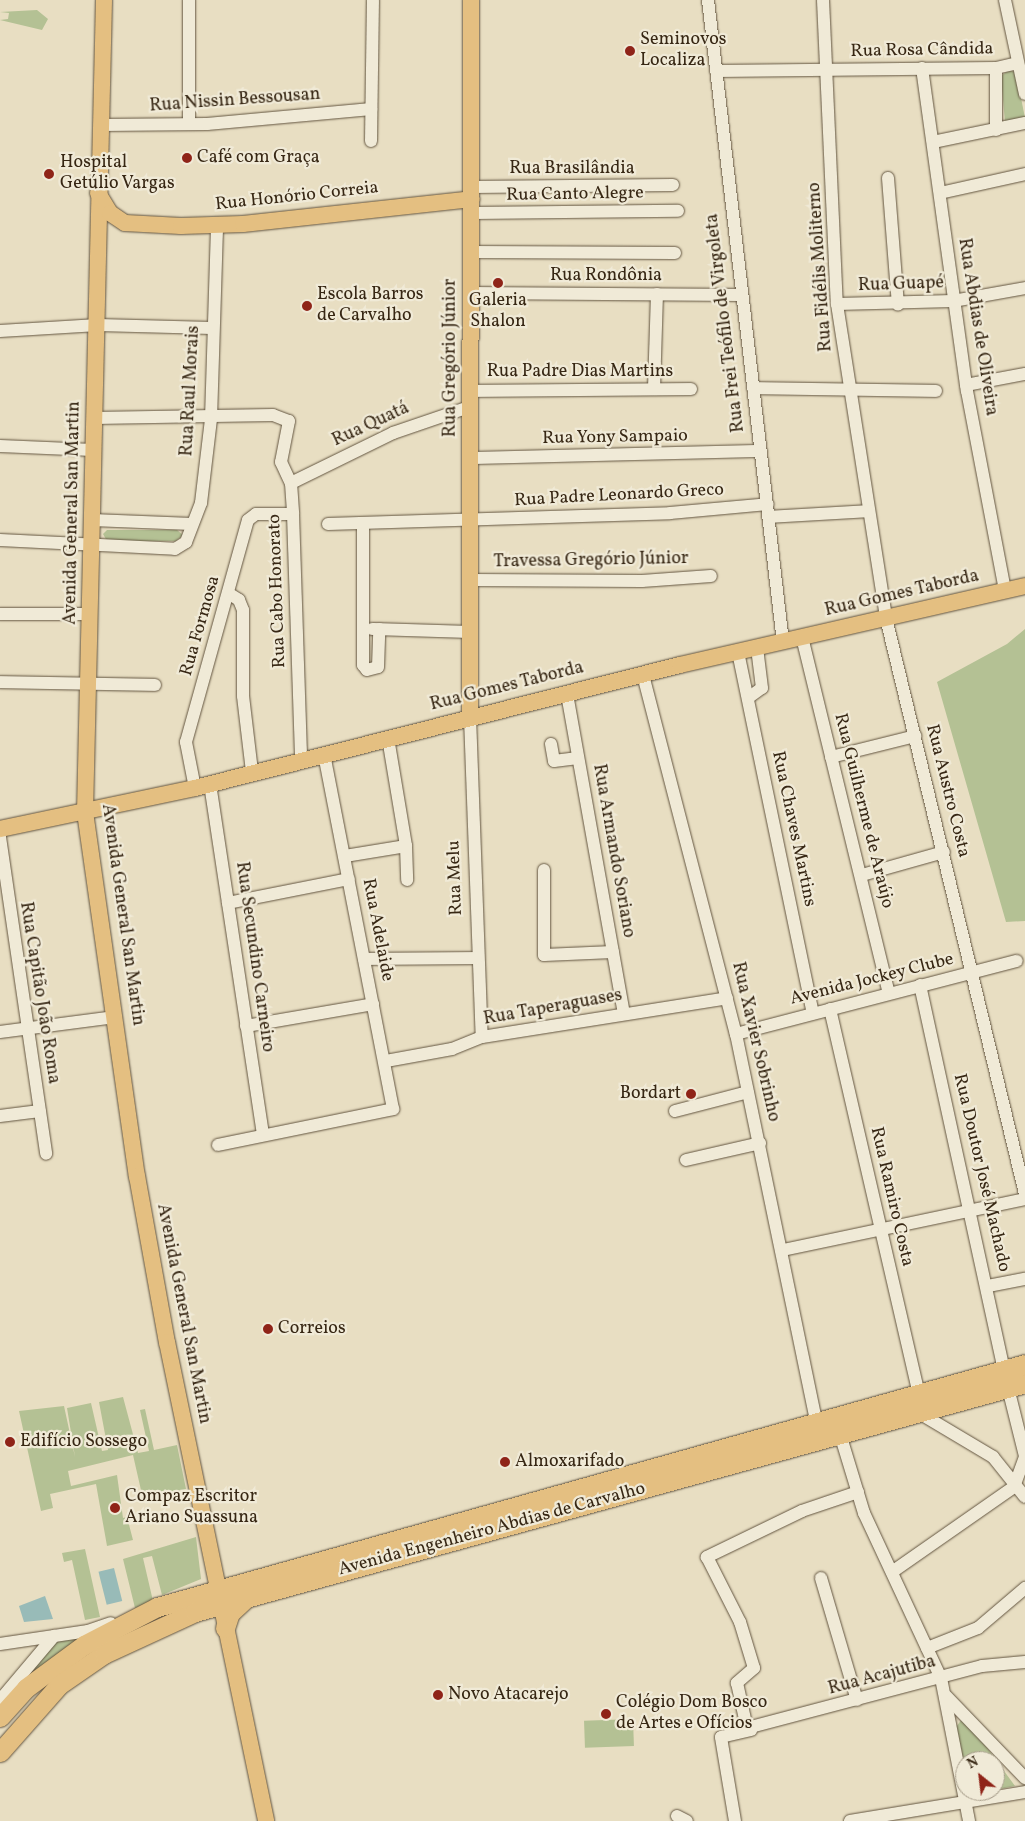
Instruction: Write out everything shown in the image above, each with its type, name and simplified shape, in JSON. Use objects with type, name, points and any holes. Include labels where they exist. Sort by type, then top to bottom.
[{"type":"highway","name":"Avenida Engenheiro Abdias de Carvalho","points":[[244,1588],[372,1562],[840,1434],[921,1414],[1012,1380],[1025,1364]]},
{"type":"highway","name":"Avenida Engenheiro Abdias de Carvalho","points":[[0,1752],[97,1640],[396,1537],[919,1393],[1012,1380]]},
{"type":"highway","points":[[213,1599],[336,1583],[372,1562],[396,1537]]},
{"type":"highway","points":[[213,1599],[244,1588]]},
{"type":"highway","name":"Avenida Engenheiro Abdias de Carvalho","points":[[0,1716],[40,1677],[97,1640],[126,1627],[150,1609],[213,1599]]},
{"type":"main road","name":"Avenida General San Martin","points":[[104,0],[97,191],[98,325],[93,450],[91,614],[85,812],[115,1017],[165,1332],[213,1599],[266,1821]]},
{"type":"main road","name":"Rua Gregório Júnior","points":[[470,717],[472,632],[469,407],[472,252],[471,0]]},
{"type":"main road","points":[[97,191],[104,207],[125,223]]},
{"type":"main road","name":"Rua Honório Correia","points":[[98,240],[106,230],[125,223],[217,225],[472,200]]},
{"type":"main road","name":"Rua Gomes Taborda","points":[[0,829],[203,786],[470,717],[738,652],[1025,586]]},
{"type":"street","points":[[188,124],[189,0]]},
{"type":"street","points":[[371,141],[373,0]]},
{"type":"street","name":"Rua Frei Teófilo de Virgoleta","points":[[708,0],[783,642]]},
{"type":"street","name":"Rua Fidélis Moliterno","points":[[823,0],[837,304],[886,618]]},
{"type":"street","points":[[1005,0],[1025,94]]},
{"type":"street","name":"Rua Rosa Cândida","points":[[716,71],[996,68],[1017,63]]},
{"type":"street","name":"Rua Abdias de Oliveira","points":[[922,68],[966,385],[1005,591]]},
{"type":"street","points":[[996,68],[996,130]]},
{"type":"street","name":"Rua Nissin Bessousan","points":[[100,125],[188,124],[371,109]]},
{"type":"street","points":[[933,142],[1025,123]]},
{"type":"street","points":[[940,193],[1025,174]]},
{"type":"street","points":[[888,178],[898,305]]},
{"type":"street","name":"Rua Brasilândia","points":[[472,200],[673,185]]},
{"type":"street","name":"Rua Canto Alegre","points":[[472,200],[678,211]]},
{"type":"street","name":"Rua Raul Morais","points":[[91,545],[175,548],[186,542],[201,503],[211,419],[212,328],[217,225]]},
{"type":"street","points":[[472,252],[675,253]]},
{"type":"street","name":"Rua Guapé","points":[[837,304],[898,305],[953,301],[1025,288]]},
{"type":"street","name":"Rua Rondônia","points":[[470,293],[741,295]]},
{"type":"street","points":[[654,389],[658,294]]},
{"type":"street","points":[[0,331],[98,325],[212,328]]},
{"type":"street","points":[[966,385],[1025,374]]},
{"type":"street","points":[[753,388],[850,392],[936,391]]},
{"type":"street","name":"Rua Padre Dias Martins","points":[[470,390],[691,389]]},
{"type":"street","name":"Rua Quatá","points":[[291,483],[393,433],[469,407]]},
{"type":"street","name":"Rua Cabo Honorato","points":[[211,419],[273,416],[286,418],[290,425],[281,462],[291,483],[301,760]]},
{"type":"street","points":[[94,418],[211,419]]},
{"type":"street","points":[[0,446],[93,450]]},
{"type":"street","name":"Rua Yony Sampaio","points":[[470,458],[760,451]]},
{"type":"street","name":"Rua Padre Leonardo Greco","points":[[328,524],[472,521],[768,504]]},
{"type":"street","points":[[769,517],[869,511]]},
{"type":"street","name":"Rua Formosa","points":[[203,786],[186,742],[250,517],[293,514]]},
{"type":"street","points":[[92,520],[192,524]]},
{"type":"street","points":[[363,523],[363,665],[367,670],[378,667],[379,629]]},
{"type":"street","points":[[0,540],[91,545]]},
{"type":"street","name":"Travessa Gregório Júnior","points":[[472,580],[642,581],[711,576]]},
{"type":"street","points":[[228,593],[239,600],[243,610],[243,696],[252,772]]},
{"type":"street","points":[[0,614],[91,614]]},
{"type":"street","name":"Rua Austro Costa","points":[[886,618],[974,972],[1025,1194]]},
{"type":"street","points":[[364,629],[472,632]]},
{"type":"street","name":"Rua Guilherme de Araújo","points":[[802,637],[862,875],[888,993]]},
{"type":"street","points":[[748,698],[762,688],[757,648]]},
{"type":"street","name":"Rua Chaves Martins","points":[[738,652],[813,1014]]},
{"type":"street","name":"Rua Xavier Sobrinho","points":[[643,675],[736,1034],[784,1250],[816,1421]]},
{"type":"street","points":[[0,682],[155,686]]},
{"type":"street","name":"Rua Armando Soriano","points":[[567,694],[624,1014]]},
{"type":"street","name":"Rua Melu","points":[[470,717],[476,958],[482,1037]]},
{"type":"street","points":[[832,757],[915,736]]},
{"type":"street","points":[[388,738],[406,846],[407,880]]},
{"type":"street","points":[[551,744],[554,761],[578,758]]},
{"type":"street","name":"Rua Adelaide","points":[[263,1135],[392,1111],[386,1061],[324,755]]},
{"type":"street","name":"Rua Secundino Carneiro","points":[[203,786],[228,903],[263,1135]]},
{"type":"street","name":"Rua Capitão João Roma","points":[[0,837],[4,914],[26,1028],[46,1154]]},
{"type":"street","points":[[345,856],[406,846]]},
{"type":"street","points":[[862,875],[944,852]]},
{"type":"street","points":[[544,870],[544,955],[613,952]]},
{"type":"street","points":[[228,903],[349,878]]},
{"type":"street","points":[[364,959],[476,958]]},
{"type":"street","name":"Avenida Jockey Clube","points":[[736,1034],[1017,961]]},
{"type":"street","name":"Rua Doutor José Machado","points":[[920,985],[970,1209],[1012,1380],[1024,1456],[1016,1480]]},
{"type":"street","name":"Rua Taperaguases","points":[[386,1061],[452,1049],[482,1037],[727,998]]},
{"type":"street","points":[[246,1026],[373,1004]]},
{"type":"street","name":"Rua Ramiro Costa","points":[[830,1009],[919,1393]]},
{"type":"street","points":[[0,1032],[115,1017]]},
{"type":"street","points":[[675,1111],[748,1092]]},
{"type":"street","points":[[0,1116],[40,1111]]},
{"type":"street","points":[[218,1145],[263,1135]]},
{"type":"street","points":[[686,1160],[760,1143]]},
{"type":"street","points":[[784,1250],[970,1209],[1025,1199]]},
{"type":"street","points":[[988,1286],[1025,1279]]},
{"type":"street","points":[[921,1414],[986,1452],[1016,1480],[1025,1497]]},
{"type":"street","points":[[840,1434],[858,1492],[892,1572],[941,1678],[969,1821]]},
{"type":"street","points":[[892,1572],[980,1512],[1016,1480]]},
{"type":"street","points":[[750,1730],[737,1683],[754,1668],[740,1622],[707,1561],[714,1551],[858,1492]]},
{"type":"street","points":[[821,1578],[858,1700]]},
{"type":"street","points":[[927,1648],[978,1628],[1025,1588]]},
{"type":"street","points":[[0,1644],[54,1636],[97,1640],[150,1609]]},
{"type":"street","points":[[0,1700],[54,1636]]},
{"type":"street","points":[[19,1641],[31,1649],[31,1662]]},
{"type":"street","name":"Rua Acajutiba","points":[[735,1821],[721,1737],[996,1663],[1025,1662]]},
{"type":"street","points":[[946,1696],[1025,1778]]},
{"type":"street","points":[[850,1821],[966,1804],[1025,1792]]},
{"type":"green space","points":[[37,10],[48,19],[42,30],[0,20],[8,19],[9,13],[0,12]]},
{"type":"green space","points":[[1009,70],[1016,73],[1025,118],[1005,122],[1001,76]]},
{"type":"green space","points":[[107,530],[177,530],[183,535],[176,541],[107,541],[103,534]]},
{"type":"green space","points":[[1025,629],[1025,921],[1006,922],[937,682],[1007,644]]},
{"type":"green space","points":[[123,1397],[138,1453],[149,1451],[140,1410],[145,1409],[154,1450],[177,1445],[186,1489],[143,1499],[133,1455],[68,1471],[71,1486],[117,1475],[123,1518],[127,1517],[133,1540],[107,1546],[96,1484],[50,1494],[53,1508],[41,1511],[19,1411],[64,1406],[75,1457],[67,1408],[91,1403],[102,1451],[108,1450],[99,1402]]},
{"type":"green space","points":[[196,1537],[201,1579],[162,1595],[152,1556],[143,1558],[153,1601],[135,1608],[123,1559]]},
{"type":"green space","points":[[85,1549],[100,1617],[85,1620],[72,1560],[64,1562],[62,1553]]},
{"type":"green space","points":[[87,1635],[11,1701],[54,1639]]},
{"type":"green space","points":[[633,1719],[634,1746],[585,1748],[584,1721]]},
{"type":"green space","points":[[962,1719],[967,1720],[990,1751],[960,1751],[956,1727]]},
{"type":"green space","points":[[1005,1772],[1015,1786],[1005,1788]]},
{"type":"water","points":[[114,1568],[122,1601],[107,1605],[98,1572]]},
{"type":"water","points":[[45,1596],[53,1619],[24,1622],[19,1606]]},
{"type":"place","name":"Seminovos Localiza","points":[[630,51]]},
{"type":"place","name":"Café com Graça","points":[[187,158]]},
{"type":"place","name":"Hospital Getúlio Vargas","points":[[49,174]]},
{"type":"place","name":"Galeria Shalon","points":[[498,283]]},
{"type":"place","name":"Escola Barros de Carvalho","points":[[307,306]]},
{"type":"place","name":"Bordart","points":[[691,1094]]},
{"type":"place","name":"Correios","points":[[268,1329]]},
{"type":"place","name":"Edifício Sossego","points":[[10,1442]]},
{"type":"place","name":"Almoxarifado","points":[[505,1462]]},
{"type":"place","name":"Compaz Escritor Ariano Suassuna","points":[[115,1508]]},
{"type":"place","name":"Novo Atacarejo","points":[[438,1695]]},
{"type":"place","name":"Colégio Dom Bosco de Artes e Ofícios","points":[[606,1714]]}]
